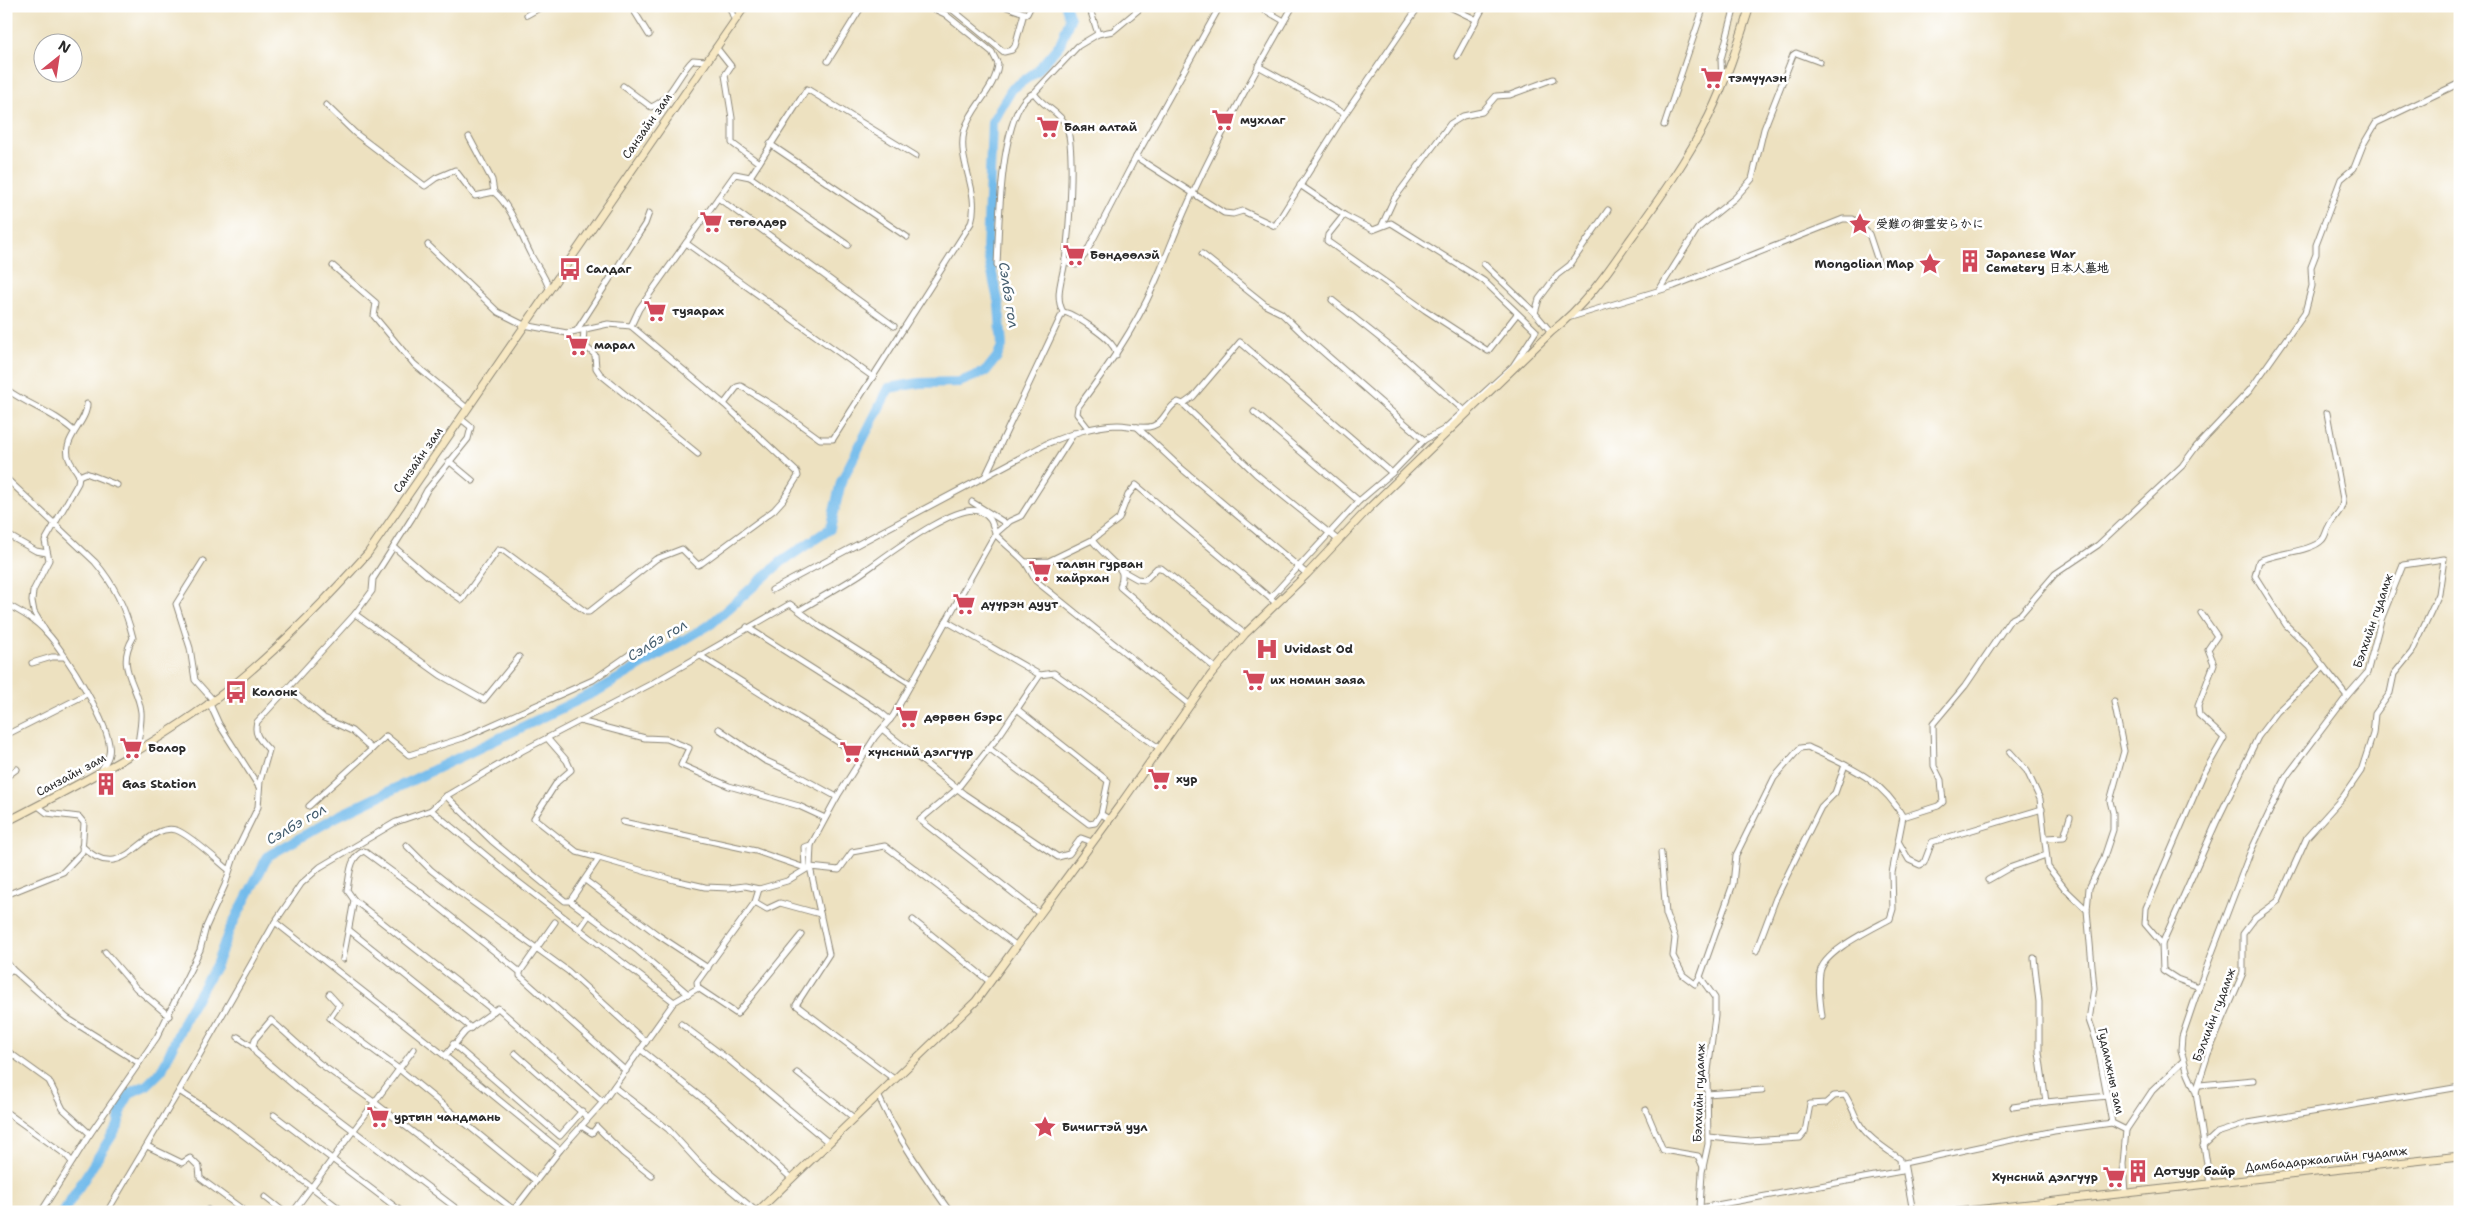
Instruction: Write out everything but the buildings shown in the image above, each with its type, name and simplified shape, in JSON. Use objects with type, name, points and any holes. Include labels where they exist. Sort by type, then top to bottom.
[{"type":"main road","name":"Санзайн зам","points":[[6,822],[99,774],[137,751],[230,688],[296,629],[368,554],[745,6]]},
{"type":"main road","points":[[757,1212],[976,1001],[1216,669],[1273,601],[1307,574],[1338,540],[1514,367],[1550,332],[1571,317],[1594,290],[1683,162],[1722,88],[1750,6]]},
{"type":"main road","name":"Дамбадаржаагийн гудамж","points":[[1957,1212],[2460,1156]]},
{"type":"street","points":[[527,15],[542,6]]},
{"type":"street","points":[[631,6],[649,36]]},
{"type":"street","points":[[729,6],[734,21]]},
{"type":"street","points":[[828,61],[862,6]]},
{"type":"street","points":[[724,404],[737,387],[740,386],[780,410],[820,439],[830,441],[833,439],[971,223],[975,201],[964,135],[968,123],[992,82],[998,67],[997,59],[992,52],[945,14],[928,6]]},
{"type":"street","points":[[948,6],[1004,52],[1012,50],[1015,46],[1024,13]]},
{"type":"street","points":[[1004,6],[1027,14],[1031,6]]},
{"type":"street","points":[[1089,6],[1098,34]]},
{"type":"street","points":[[997,264],[1006,148],[1022,100],[1034,93],[1078,46],[1098,34],[1112,31],[1143,6]]},
{"type":"street","points":[[1066,259],[1072,265],[1081,262],[1136,157],[1220,6]]},
{"type":"street","points":[[1258,6],[1284,21]]},
{"type":"street","points":[[1088,428],[1077,414],[1078,407],[1116,356],[1153,286],[1193,192],[1258,66],[1292,6]]},
{"type":"street","points":[[1136,157],[1224,213],[1233,214],[1243,211],[1275,226],[1345,114],[1419,6]]},
{"type":"street","points":[[1448,6],[1477,20]]},
{"type":"street","points":[[1457,56],[1484,6]]},
{"type":"street","points":[[1664,125],[1704,6]]},
{"type":"street","points":[[1722,88],[1721,58],[1735,6]]},
{"type":"street","points":[[716,47],[731,66],[725,75],[732,118],[732,143],[759,163]]},
{"type":"street","points":[[1659,290],[1698,228],[1735,198],[1752,179],[1764,129],[1793,55],[1796,54],[1820,62]]},
{"type":"street","points":[[623,86],[651,107],[660,104],[683,69],[693,60],[706,61]]},
{"type":"street","points":[[1258,66],[1345,114]]},
{"type":"street","points":[[1382,224],[1394,199],[1450,124],[1463,116],[1482,112],[1496,96],[1510,95],[1553,79]]},
{"type":"street","points":[[1903,817],[1938,806],[1944,802],[1941,780],[1934,766],[1933,724],[1965,686],[2010,620],[2020,615],[2055,574],[2098,545],[2182,466],[2196,447],[2250,390],[2295,329],[2305,312],[2312,286],[2311,267],[2316,254],[2316,245],[2334,194],[2341,179],[2354,168],[2363,145],[2376,123],[2460,83]]},
{"type":"street","points":[[750,177],[807,89],[916,156]]},
{"type":"street","points":[[985,478],[1063,312],[1058,296],[1066,259],[1071,187],[1068,131],[1066,124],[1060,117],[1042,105],[1034,93]]},
{"type":"street","points":[[326,104],[355,133],[425,186],[436,178],[455,170],[475,196],[494,192]]},
{"type":"street","points":[[469,137],[492,180],[494,192],[503,200],[532,258],[545,275],[549,289]]},
{"type":"street","points":[[770,144],[907,237]]},
{"type":"street","points":[[631,326],[639,309],[735,174],[750,177],[848,245]]},
{"type":"street","points":[[1025,562],[1049,561],[1092,540],[1120,519],[1128,495],[1136,485],[1273,601],[1298,567],[1359,501],[1392,473],[1424,440],[1443,430],[1462,409],[1514,367],[1536,332],[1484,281],[1391,223],[1382,224],[1373,230],[1344,215],[1300,185]]},
{"type":"street","points":[[718,198],[894,326]]},
{"type":"street","points":[[1535,313],[1539,299],[1557,275],[1570,265],[1608,210]]},
{"type":"street","points":[[577,331],[645,224],[649,213]]},
{"type":"street","points":[[1344,215],[1328,235],[1328,241],[1425,310],[1488,350],[1517,314]]},
{"type":"street","points":[[1571,317],[1711,272],[1843,219],[1853,219],[1868,234],[1879,264]]},
{"type":"street","points":[[686,243],[873,377]]},
{"type":"street","points":[[394,547],[429,577],[462,600],[498,550],[504,551],[586,612],[591,611],[656,559],[677,550],[685,551],[698,565],[702,563],[774,510],[783,500],[798,476],[797,472],[784,462],[724,404],[631,326],[608,324],[567,333],[524,325],[498,312],[428,245]]},
{"type":"street","points":[[1202,254],[1266,306],[1281,313],[1424,440]]},
{"type":"street","points":[[1484,264],[1535,313],[1550,332]]},
{"type":"street","points":[[333,266],[376,303],[374,316],[414,364],[468,409]]},
{"type":"street","points":[[1332,300],[1401,355],[1462,409]]},
{"type":"street","points":[[1063,312],[1072,314],[1110,342],[1114,346],[1116,356]]},
{"type":"street","points":[[584,329],[583,344],[595,355],[596,368],[600,374],[698,454]]},
{"type":"street","points":[[1184,404],[1193,398],[1240,342],[1392,473]]},
{"type":"street","points":[[6,389],[22,400],[65,422],[74,431]]},
{"type":"street","points":[[772,590],[1046,444],[1088,428],[1120,425],[1153,426],[1159,422],[1174,403],[1178,402],[1184,404],[1256,474],[1338,540]]},
{"type":"street","points":[[79,476],[68,458],[74,431],[88,412],[88,404]]},
{"type":"street","points":[[1254,412],[1359,501]]},
{"type":"street","points":[[2328,413],[2343,508],[2328,526],[2322,541],[2315,545],[2259,561],[2255,576],[2286,625],[2308,646],[2347,696]]},
{"type":"street","points":[[41,1212],[90,1134],[169,1016],[200,950],[206,927],[226,885],[229,870],[258,806],[260,787],[269,750],[256,736],[257,722],[289,689],[308,664],[355,614],[372,591],[373,579],[427,490],[468,439],[472,430],[461,419]]},
{"type":"street","points":[[1137,427],[1181,468],[1307,574]]},
{"type":"street","points":[[894,1079],[796,1005],[829,954],[804,847],[811,846],[837,797],[862,757],[890,720],[946,621],[1002,528],[1021,516],[1074,433]]},
{"type":"street","points":[[449,461],[473,481]]},
{"type":"street","points":[[99,774],[110,754],[109,739],[66,657],[46,632],[34,612],[32,601],[33,591],[49,560],[45,541],[79,476],[86,473],[117,485]]},
{"type":"street","points":[[7,479],[108,577],[127,614],[133,638],[125,651],[128,673],[141,712],[137,751]]},
{"type":"street","points":[[972,502],[1002,528],[1036,581],[1190,705]]},
{"type":"street","points":[[800,610],[858,575],[921,532],[969,509],[980,511],[1002,528]]},
{"type":"street","points":[[6,534],[36,551],[46,553]]},
{"type":"street","points":[[1092,540],[1100,552],[1121,570],[1137,579],[1145,580],[1156,568],[1161,568],[1246,634]]},
{"type":"street","name":"Бэлхийн гудамж","points":[[2183,1061],[2180,1050],[2182,1037],[2198,987],[2250,853],[2286,776],[2347,696],[2367,673],[2381,620],[2404,565],[2444,559],[2439,594],[2412,652],[2394,674],[2390,693],[2375,714],[2373,734],[2361,771],[2343,797],[2307,836],[2278,901],[2255,918],[2243,934],[2243,973],[2208,1054],[2200,1085],[2196,1092]]},
{"type":"street","points":[[203,561],[176,604],[190,648],[196,680],[211,701],[219,724],[260,787]]},
{"type":"street","points":[[1121,570],[1120,587],[1216,669]]},
{"type":"street","points":[[6,604],[30,617],[46,632]]},
{"type":"street","points":[[107,1212],[179,1091],[275,922],[300,884],[320,867],[396,822],[431,810],[446,796],[547,738],[651,684],[787,605],[793,605],[818,626],[911,684]]},
{"type":"street","points":[[2162,944],[2145,924],[2146,908],[2203,775],[2224,738],[2199,714],[2198,706],[2214,664],[2208,650],[2217,636],[2201,613]]},
{"type":"street","points":[[355,614],[440,675],[484,700],[519,657]]},
{"type":"street","points":[[946,621],[1040,675],[1054,673],[1160,748]]},
{"type":"street","points":[[747,627],[879,711],[890,720]]},
{"type":"street","points":[[309,806],[386,736],[409,755],[462,738],[594,680],[630,654]]},
{"type":"street","points":[[699,656],[862,757]]},
{"type":"street","points":[[32,663],[52,657],[66,657]]},
{"type":"street","name":"Бэлхийн гудамж","points":[[2198,987],[2177,979],[2163,970],[2162,944],[2258,737],[2277,712],[2324,667]]},
{"type":"street","points":[[1040,675],[990,749],[957,789],[920,820],[1040,914]]},
{"type":"street","points":[[289,689],[324,718],[352,731],[372,749]]},
{"type":"street","points":[[6,735],[87,694]]},
{"type":"street","name":"Гудамжны зам","points":[[2112,1123],[2108,1096],[2090,1020],[2094,988],[2087,910],[2090,888],[2103,860],[2113,830],[2113,813],[2110,801],[2124,750],[2114,702]]},
{"type":"street","points":[[990,749],[1089,824],[1095,823],[1101,814],[1108,781],[1018,709]]},
{"type":"street","points":[[580,721],[645,738],[667,739],[689,748],[681,765],[729,786],[799,806],[825,818]]},
{"type":"street","points":[[719,729],[764,760],[795,774],[837,797]]},
{"type":"street","points":[[882,729],[957,789],[1058,858],[1069,854],[1082,838],[1092,842]]},
{"type":"street","points":[[547,738],[567,761],[571,770],[558,782],[534,818],[577,852],[705,887],[728,888],[745,886],[760,889],[786,881],[808,867]]},
{"type":"street","points":[[1662,853],[1666,914],[1675,938],[1673,956],[1683,975],[1695,984],[1700,977],[1733,884],[1736,854],[1774,778],[1804,746],[1874,782],[1894,800],[1903,817],[1892,873],[1893,908],[1890,919],[1852,941],[1827,959],[1820,971],[1822,1016]]},
{"type":"street","points":[[2010,752],[2027,771],[2040,799],[2048,868],[2066,890],[2087,910]]},
{"type":"street","points":[[1756,951],[1776,898],[1821,807],[1835,793],[1845,766]]},
{"type":"street","points":[[6,777],[17,769]]},
{"type":"street","points":[[446,796],[492,841],[565,901],[570,901],[589,915],[688,994]]},
{"type":"street","points":[[6,895],[63,872],[82,852],[84,823],[79,817],[47,813],[38,806]]},
{"type":"street","points":[[1898,841],[1909,860],[1920,865],[1924,863],[1932,842],[2042,809]]},
{"type":"street","points":[[431,810],[517,881],[674,1002]]},
{"type":"street","points":[[1101,814],[1109,819]]},
{"type":"street","points":[[2046,838],[2064,837],[2070,817]]},
{"type":"street","points":[[624,822],[756,851],[808,867],[838,870],[852,852],[885,846],[1017,946]]},
{"type":"street","points":[[82,846],[92,856],[102,859],[124,858],[156,833],[175,830],[229,870]]},
{"type":"street","points":[[406,844],[431,870],[460,893],[568,971],[646,1042]]},
{"type":"street","points":[[494,1010],[354,900],[347,890],[352,860],[357,854],[364,851],[424,895],[520,972],[520,976],[626,1071]]},
{"type":"street","points":[[1988,880],[2009,868],[2046,854]]},
{"type":"street","points":[[570,901],[599,858]]},
{"type":"street","points":[[585,880],[658,935],[708,968]]},
{"type":"street","points":[[760,889],[755,902],[697,982],[698,988],[737,1014],[801,935]]},
{"type":"street","points":[[344,959],[354,900]]},
{"type":"street","points":[[755,902],[767,908],[780,903],[820,914]]},
{"type":"street","points":[[580,928],[589,915]]},
{"type":"street","points":[[913,920],[990,982]]},
{"type":"street","points":[[275,922],[445,1056],[560,1150]]},
{"type":"street","points":[[520,972],[555,922]]},
{"type":"street","points":[[349,930],[471,1028]]},
{"type":"street","points":[[104,952],[136,988],[169,1016]]},
{"type":"street","points":[[2034,958],[2040,1002],[2039,1052],[2046,1102]]},
{"type":"street","points":[[6,960],[12,969],[67,1018],[139,1062]]},
{"type":"street","points":[[6,974],[12,969]]},
{"type":"street","name":"Бэлхийн гудамж","points":[[1700,977],[1714,998],[1715,1016],[1707,1094],[1709,1137],[1703,1167],[1700,1210],[1903,1171]]},
{"type":"street","points":[[253,1047],[255,1039],[271,1020],[319,1063],[374,1102],[513,1211],[560,1150],[603,1102],[674,1002],[698,988]]},
{"type":"street","points":[[329,994],[339,1005],[330,1018],[399,1069],[536,1181]]},
{"type":"street","points":[[445,1056],[453,1044],[471,1028],[494,1010],[502,1009],[603,1102]]},
{"type":"street","points":[[681,1024],[730,1060],[828,1142]]},
{"type":"street","points":[[238,1037],[253,1047],[256,1053],[296,1088],[461,1212]]},
{"type":"street","points":[[453,1044],[560,1136],[582,1111]]},
{"type":"street","points":[[293,1212],[414,1049]]},
{"type":"street","points":[[640,1049],[712,1106],[792,1178]]},
{"type":"street","points":[[6,1050],[49,1081],[63,1109],[90,1134]]},
{"type":"street","points":[[515,1054],[588,1118]]},
{"type":"street","points":[[2183,1061],[2196,1092],[2210,1184]]},
{"type":"street","name":"Гудамжны зам","points":[[2125,1193],[2123,1164],[2126,1130],[2152,1091],[2183,1061]]},
{"type":"street","points":[[797,1073],[854,1118]]},
{"type":"street","points":[[2200,1085],[2253,1080]]},
{"type":"street","points":[[614,1087],[668,1129],[701,1165],[757,1212]]},
{"type":"street","points":[[2203,1146],[2216,1133],[2248,1123],[2460,1087]]},
{"type":"street","points":[[1707,1094],[1762,1090]]},
{"type":"street","points":[[179,1091],[221,1118],[263,1152],[313,1186],[344,1212]]},
{"type":"street","points":[[878,1095],[891,1123],[918,1167],[950,1212]]},
{"type":"street","points":[[1709,1137],[1750,1141],[1800,1138],[1805,1132],[1810,1104],[1826,1103],[1834,1096],[1845,1095],[1855,1110],[1858,1121],[1867,1132],[1900,1159],[1913,1212]]},
{"type":"street","points":[[2013,1108],[2046,1102],[2108,1096]]},
{"type":"street","points":[[1646,1110],[1663,1150],[1698,1156],[1703,1167]]},
{"type":"street","points":[[6,1112],[66,1155],[72,1162]]},
{"type":"street","points":[[274,1115],[402,1212]]},
{"type":"street","name":"Гудамжны зам","points":[[1903,1171],[1904,1162],[2054,1131],[2112,1123],[2126,1130]]},
{"type":"street","points":[[581,1126],[592,1134],[597,1126],[623,1153],[652,1176]]},
{"type":"street","points":[[147,1146],[182,1163],[190,1158],[199,1167],[200,1178],[246,1212]]},
{"type":"street","points":[[265,1197],[284,1212]]},
{"type":"street","points":[[2040,1202],[2041,1212]]},
{"type":"waterway","name":"Сэлбэ гол","points":[[63,1212],[118,1126],[121,1109],[130,1093],[147,1085],[162,1070],[187,1014],[216,965],[229,931],[268,856],[338,816],[599,690],[711,624],[781,562],[830,529],[841,482],[889,388],[919,383],[960,382],[986,371],[997,357],[1002,346],[999,305],[987,250],[992,122],[1012,89],[1037,71],[1060,44],[1070,19],[1066,6]]},
{"type":"place","name":"тэмүүлэн","points":[[1712,78]]},
{"type":"place","name":"мухлаг","points":[[1223,120]]},
{"type":"place","name":"Баян алтай","points":[[1048,127]]},
{"type":"place","name":"төгөлдөр","points":[[711,222]]},
{"type":"place","name":"受難の御霊安らかに","points":[[1860,224]]},
{"type":"place","name":"Бөндөөлэй","points":[[1074,255]]},
{"type":"place","name":"Japanese War Cemetery 日本人墓地","points":[[1970,261]]},
{"type":"place","name":"Mongolian Map","points":[[1930,264]]},
{"type":"place","name":"Салдаг","points":[[570,269]]},
{"type":"place","name":"туяарах","points":[[655,311]]},
{"type":"place","name":"марал","points":[[577,345]]},
{"type":"place","name":"талын гурван хайрхан","points":[[1040,571]]},
{"type":"place","name":"дүүрэн дуут","points":[[964,604]]},
{"type":"place","name":"Uvidast Od","points":[[1267,649]]},
{"type":"place","name":"их номин заяа","points":[[1254,680]]},
{"type":"place","name":"Колонк","points":[[236,692]]},
{"type":"place","name":"дөрвөн бэрс","points":[[907,717]]},
{"type":"place","name":"Болор","points":[[131,748]]},
{"type":"place","name":"хүнсний дэлгүүр","points":[[851,752]]},
{"type":"place","name":"хур","points":[[1159,779]]},
{"type":"place","name":"Gas Station","points":[[106,784]]},
{"type":"place","name":"уртын чандмань","points":[[378,1117]]},
{"type":"place","name":"Бичигтэй уул","points":[[1045,1127]]},
{"type":"place","name":"Дотуур байр","points":[[2138,1171]]},
{"type":"place","name":"Хүнсний дэлгүүр","points":[[2114,1177]]}]
